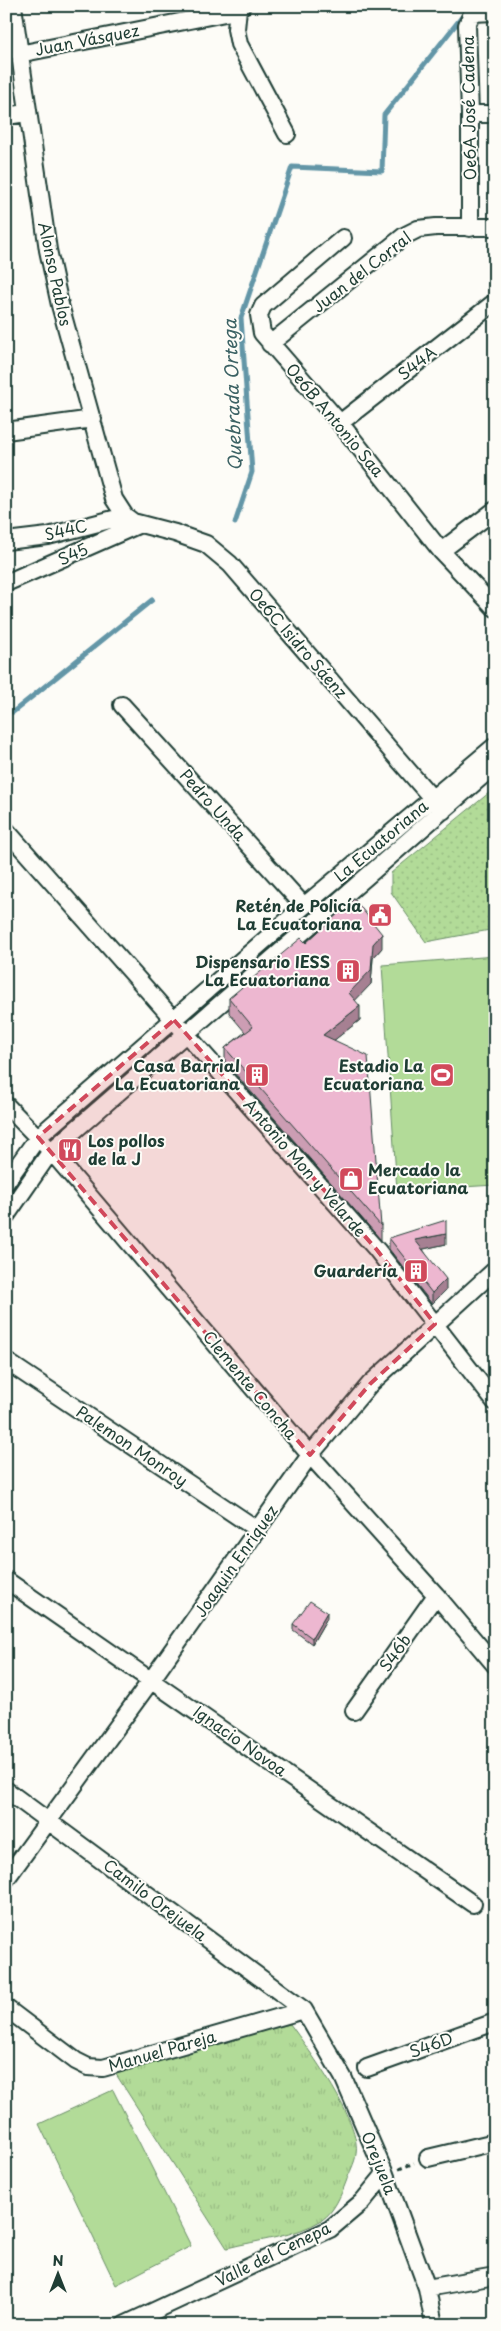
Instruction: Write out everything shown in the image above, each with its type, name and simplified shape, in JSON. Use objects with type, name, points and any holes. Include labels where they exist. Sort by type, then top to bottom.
[{"type":"street","name":"Alonso Pablos","points":[[13,6],[27,113],[52,268],[60,304],[114,499],[125,516]]},
{"type":"street","name":"Juan Vásquez","points":[[19,54],[240,7]]},
{"type":"street","points":[[240,7],[236,28],[239,44],[287,134]]},
{"type":"street","name":"Oe6A José Cadena","points":[[470,228],[468,19],[472,13],[495,12]]},
{"type":"street","points":[[6,116],[27,113]]},
{"type":"street","points":[[470,114],[495,114]]},
{"type":"street","name":"Juan del Corral","points":[[270,344],[404,236],[418,229],[436,227],[495,227]]},
{"type":"street","name":"Oe6B Antonio Saa","points":[[343,238],[263,306],[259,315],[260,325],[270,344],[340,423],[442,551],[495,608]]},
{"type":"street","name":"S44A","points":[[340,423],[495,302]]},
{"type":"street","points":[[6,431],[93,419]]},
{"type":"street","points":[[442,551],[495,510]]},
{"type":"street","points":[[125,516],[140,524]]},
{"type":"street","name":"S44C","points":[[6,541],[48,536],[125,516]]},
{"type":"street","name":"Oe6C Isidro Sáenz","points":[[140,524],[175,533],[206,544],[230,564],[443,811]]},
{"type":"street","name":"S45","points":[[6,583],[140,524]]},
{"type":"street","name":"Pedro Unda","points":[[122,705],[304,906]]},
{"type":"street","name":"La Ecuatoriana","points":[[6,1182],[38,1137],[304,906],[495,746]]},
{"type":"street","points":[[6,1216],[51,1151],[495,765]]},
{"type":"street","name":"Antonio Mon y Velarde","points":[[6,830],[377,1250],[495,1402]]},
{"type":"street","name":"Clemente Concha","points":[[6,1105],[51,1151],[310,1455],[436,1595],[495,1665]]},
{"type":"street","name":"Joaquin Enriquez","points":[[6,1879],[47,1820],[152,1679],[310,1455],[370,1384],[495,1270]]},
{"type":"street","name":"Palemon Monroy","points":[[6,1361],[258,1530]]},
{"type":"street","name":"Ignacio Novoa","points":[[6,1580],[152,1679],[473,1904]]},
{"type":"street","name":"S46b","points":[[354,1711],[436,1595]]},
{"type":"street","name":"Camilo Orejuela","points":[[6,1790],[304,2010]]},
{"type":"street","name":"Manuel Pareja","points":[[6,2008],[76,2061],[88,2067],[103,2068],[304,2010]]},
{"type":"street","name":"Orejuela","points":[[304,2010],[344,2077],[385,2174],[427,2288],[434,2325]]},
{"type":"street","name":"S46D","points":[[367,2068],[495,2022]]},
{"type":"street","points":[[428,2158],[495,2142]]},
{"type":"street","name":"Valle del Cenepa","points":[[124,2325],[330,2229],[362,2202],[385,2174]]},
{"type":"street","points":[[427,2288],[495,2276]]},
{"type":"path","points":[[385,2174],[428,2158]]},
{"type":"highlighted area","points":[[174,1020],[377,1250],[435,1324],[370,1384],[310,1455],[38,1137]]},
{"type":"green space","points":[[495,788],[495,929],[426,942],[391,892],[391,873]]},
{"type":"green space","name":"Estadio La Ecuatoriana","points":[[495,956],[495,1185],[397,1191],[382,965]]},
{"type":"green space","points":[[290,2024],[321,2068],[343,2106],[356,2140],[356,2154],[337,2203],[322,2220],[288,2234],[227,2248],[112,2068]]},
{"type":"green space","points":[[113,2090],[191,2246],[116,2285],[39,2124]]},
{"type":"building","points":[[354,899],[382,934],[373,944],[371,970],[349,993],[360,1006],[323,1035],[368,1056],[381,1226],[225,1048],[253,1027],[229,998],[301,938],[306,943]]},
{"type":"building","points":[[446,1220],[446,1234],[415,1240],[446,1279],[432,1293],[389,1238]]},
{"type":"building","points":[[310,1601],[327,1612],[312,1638],[293,1624]]},
{"type":"waterway","name":"Quebrada Ortega","points":[[235,523],[252,472],[241,318],[292,167],[382,171],[384,115],[465,13]]},
{"type":"waterway","name":"Quebrada Ortega","points":[[6,712],[13,712],[152,600]]},
{"type":"place","name":"Retén de Policía La Ecuatoriana","points":[[380,915]]},
{"type":"place","name":"Dispensario IESS La Ecuatoriana","points":[[348,971]]},
{"type":"place","name":"Casa Barrial La Ecuatoriana","points":[[257,1075]]},
{"type":"place","name":"Estadio La Ecuatoriana","points":[[442,1075]]},
{"type":"place","name":"Los pollos de la J","points":[[70,1150]]},
{"type":"place","name":"Mercado la Ecuatoriana","points":[[351,1179]]},
{"type":"place","name":"Guardería","points":[[416,1271]]}]
